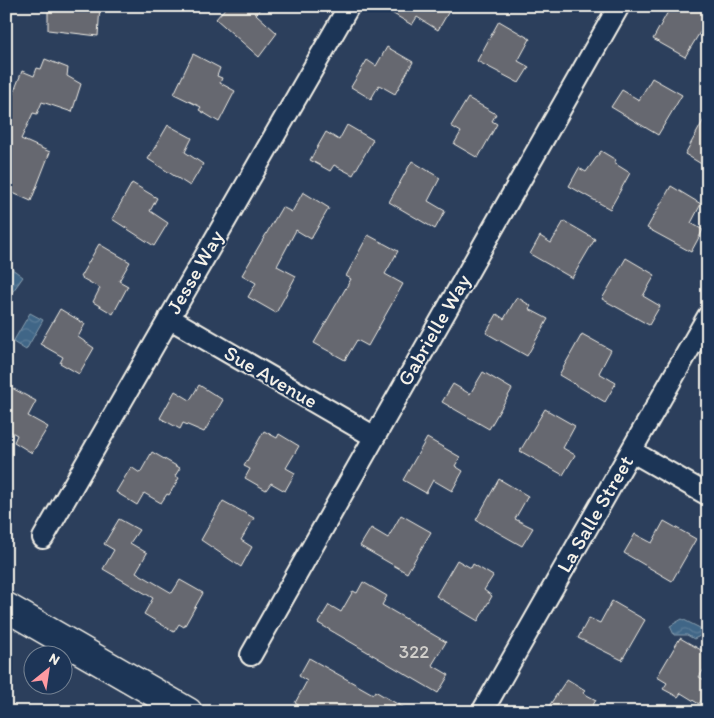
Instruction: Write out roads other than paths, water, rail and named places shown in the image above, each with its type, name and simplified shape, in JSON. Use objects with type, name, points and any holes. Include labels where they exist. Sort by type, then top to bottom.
[{"type":"main road","points":[[6,607],[188,712]]},
{"type":"street","name":"Jesse Way","points":[[42,538],[349,6]]},
{"type":"street","name":"Gabrielle Way","points":[[250,655],[619,6]]},
{"type":"street","name":"La Salle Street","points":[[482,712],[708,316]]},
{"type":"street","name":"Sue Avenue","points":[[169,318],[373,436]]},
{"type":"street","points":[[631,451],[708,496]]},
{"type":"water","points":[[11,268],[23,277],[6,301],[6,275]]},
{"type":"water","points":[[30,313],[43,320],[26,350],[13,342]]},
{"type":"water","points":[[682,619],[700,628],[700,636],[694,639],[687,635],[674,635],[670,626]]}]
